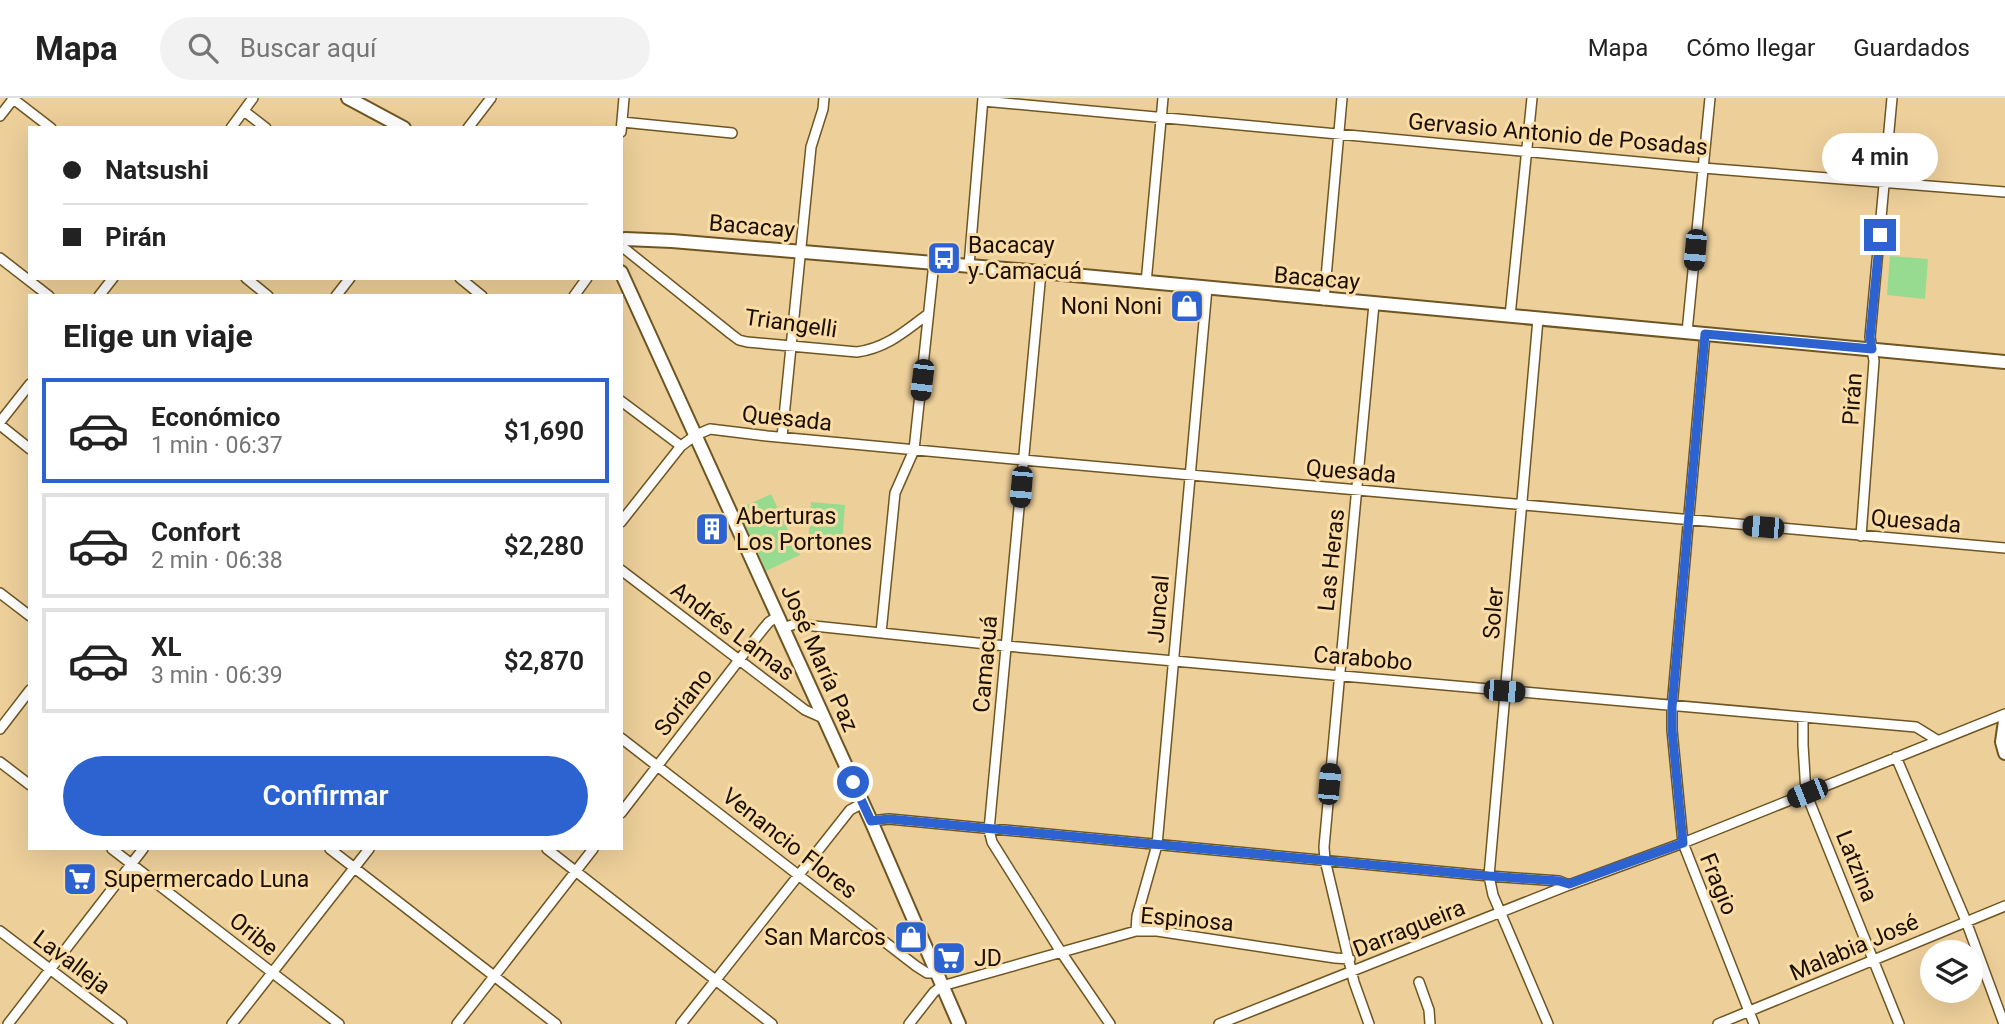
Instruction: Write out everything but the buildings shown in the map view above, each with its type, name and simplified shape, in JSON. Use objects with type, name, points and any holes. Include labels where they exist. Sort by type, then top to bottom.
[{"type":"street","points":[[0,116],[13,98],[48,126]]},
{"type":"street","points":[[233,126],[253,98]]},
{"type":"street","points":[[348,98],[400,126]]},
{"type":"street","points":[[470,126],[491,98]]},
{"type":"street","points":[[622,126],[624,98]]},
{"type":"street","points":[[782,437],[811,147],[824,98]]},
{"type":"street","points":[[1146,283],[1163,98]]},
{"type":"street","points":[[1324,300],[1342,98]]},
{"type":"street","points":[[1510,316],[1532,98]]},
{"type":"street","points":[[1687,332],[1710,98]]},
{"type":"street","name":"Pirán","points":[[1861,536],[1874,361],[1870,337],[1892,98]]},
{"type":"street","points":[[969,266],[983,100]]},
{"type":"street","name":"Gervasio Antonio de Posadas","points":[[983,100],[1703,167],[2005,192]]},
{"type":"street","points":[[244,111],[263,126]]},
{"type":"street","points":[[623,127],[733,133]]},
{"type":"street","name":"Bacacay","points":[[623,244],[672,241],[800,251],[2005,362]]},
{"type":"street","name":"Triangelli","points":[[623,244],[739,340],[857,352],[892,341],[928,314]]},
{"type":"street","points":[[0,258],[28,280]]},
{"type":"street","points":[[881,633],[894,498],[897,485],[914,450],[934,263]]},
{"type":"street","name":"Camacuá","points":[[989,830],[1041,272]]},
{"type":"street","name":"José María Paz","points":[[623,276],[863,803],[959,1024]]},
{"type":"street","points":[[28,280],[46,294]]},
{"type":"street","points":[[101,294],[111,280]]},
{"type":"street","points":[[248,280],[266,294]]},
{"type":"street","points":[[338,294],[348,280]]},
{"type":"street","points":[[462,280],[480,294]]},
{"type":"street","points":[[575,294],[585,280]]},
{"type":"street","name":"Juncal","points":[[1136,930],[1137,916],[1157,845],[1207,288]]},
{"type":"street","name":"Las Heras","points":[[1369,1024],[1352,972],[1324,847],[1374,304]]},
{"type":"street","name":"Soler","points":[[1538,319],[1489,876],[1493,895],[1548,1024]]},
{"type":"street","name":"Fragio","points":[[1705,334],[1672,730],[1683,843],[1754,1024]]},
{"type":"street","points":[[28,387],[0,424],[28,447]]},
{"type":"street","points":[[623,402],[681,446]]},
{"type":"street","name":"Quesada","points":[[696,435],[710,429],[1358,491],[2005,548]]},
{"type":"street","points":[[623,519],[681,446],[696,435]]},
{"type":"street","name":"Andrés Lamas","points":[[623,572],[805,710],[823,718]]},
{"type":"street","points":[[0,593],[28,614]]},
{"type":"street","name":"Soriano","points":[[623,810],[769,622],[780,622]]},
{"type":"street","name":"Carabobo","points":[[780,622],[1006,646],[1916,727],[1937,740]]},
{"type":"street","points":[[0,729],[28,693]]},
{"type":"street","name":"Darragueira","points":[[1220,1024],[2005,714]]},
{"type":"street","name":"Latzina","points":[[1803,719],[1807,793],[1899,1024]]},
{"type":"street","points":[[2005,721],[2002,742],[2005,753]]},
{"type":"street","name":"Venancio Flores","points":[[623,740],[916,967],[928,973],[937,973]]},
{"type":"street","points":[[1896,757],[1966,921],[2004,1024]]},
{"type":"street","points":[[0,762],[28,783]]},
{"type":"street","points":[[681,1024],[850,810],[863,803]]},
{"type":"street","points":[[871,821],[889,819],[1569,884]]},
{"type":"street","points":[[989,830],[992,842],[1110,1024]]},
{"type":"street","name":"Oribe","points":[[112,850],[339,1024]]},
{"type":"street","points":[[8,1024],[142,850]]},
{"type":"street","points":[[331,850],[556,1024]]},
{"type":"street","points":[[232,1024],[368,850]]},
{"type":"street","points":[[548,850],[772,1024]]},
{"type":"street","points":[[457,1024],[592,850]]},
{"type":"street","name":"Malabia José","points":[[1718,1024],[2005,906]]},
{"type":"street","name":"Espinosa","points":[[942,986],[1136,930],[1350,959]]},
{"type":"street","name":"Lavalleja","points":[[0,931],[121,1024]]},
{"type":"street","points":[[1419,982],[1429,1010],[1430,1024]]},
{"type":"street","points":[[909,1024],[934,992],[942,986]]},
{"type":"green space","points":[[1890,256],[1928,259],[1925,299],[1887,295]]},
{"type":"green space","points":[[771,494],[800,555],[766,571],[737,510]]},
{"type":"green space","points":[[811,502],[845,505],[842,546],[808,543]]},
{"type":"place","name":"Bacacay y Camacuá","points":[[944,258]]},
{"type":"place","name":"Noni Noni","points":[[1187,306]]},
{"type":"place","name":"Aberturas Los Portones","points":[[712,529]]},
{"type":"place","name":"Supermercado Luna","points":[[80,879]]},
{"type":"place","name":"San Marcos","points":[[911,937]]},
{"type":"place","name":"JD","points":[[949,958]]},
{"type":"route","points":[[853,782],[871,821],[889,819],[1569,884],[1683,843],[1672,707],[1705,334],[1872,349],[1870,337],[1880,235]]}]
